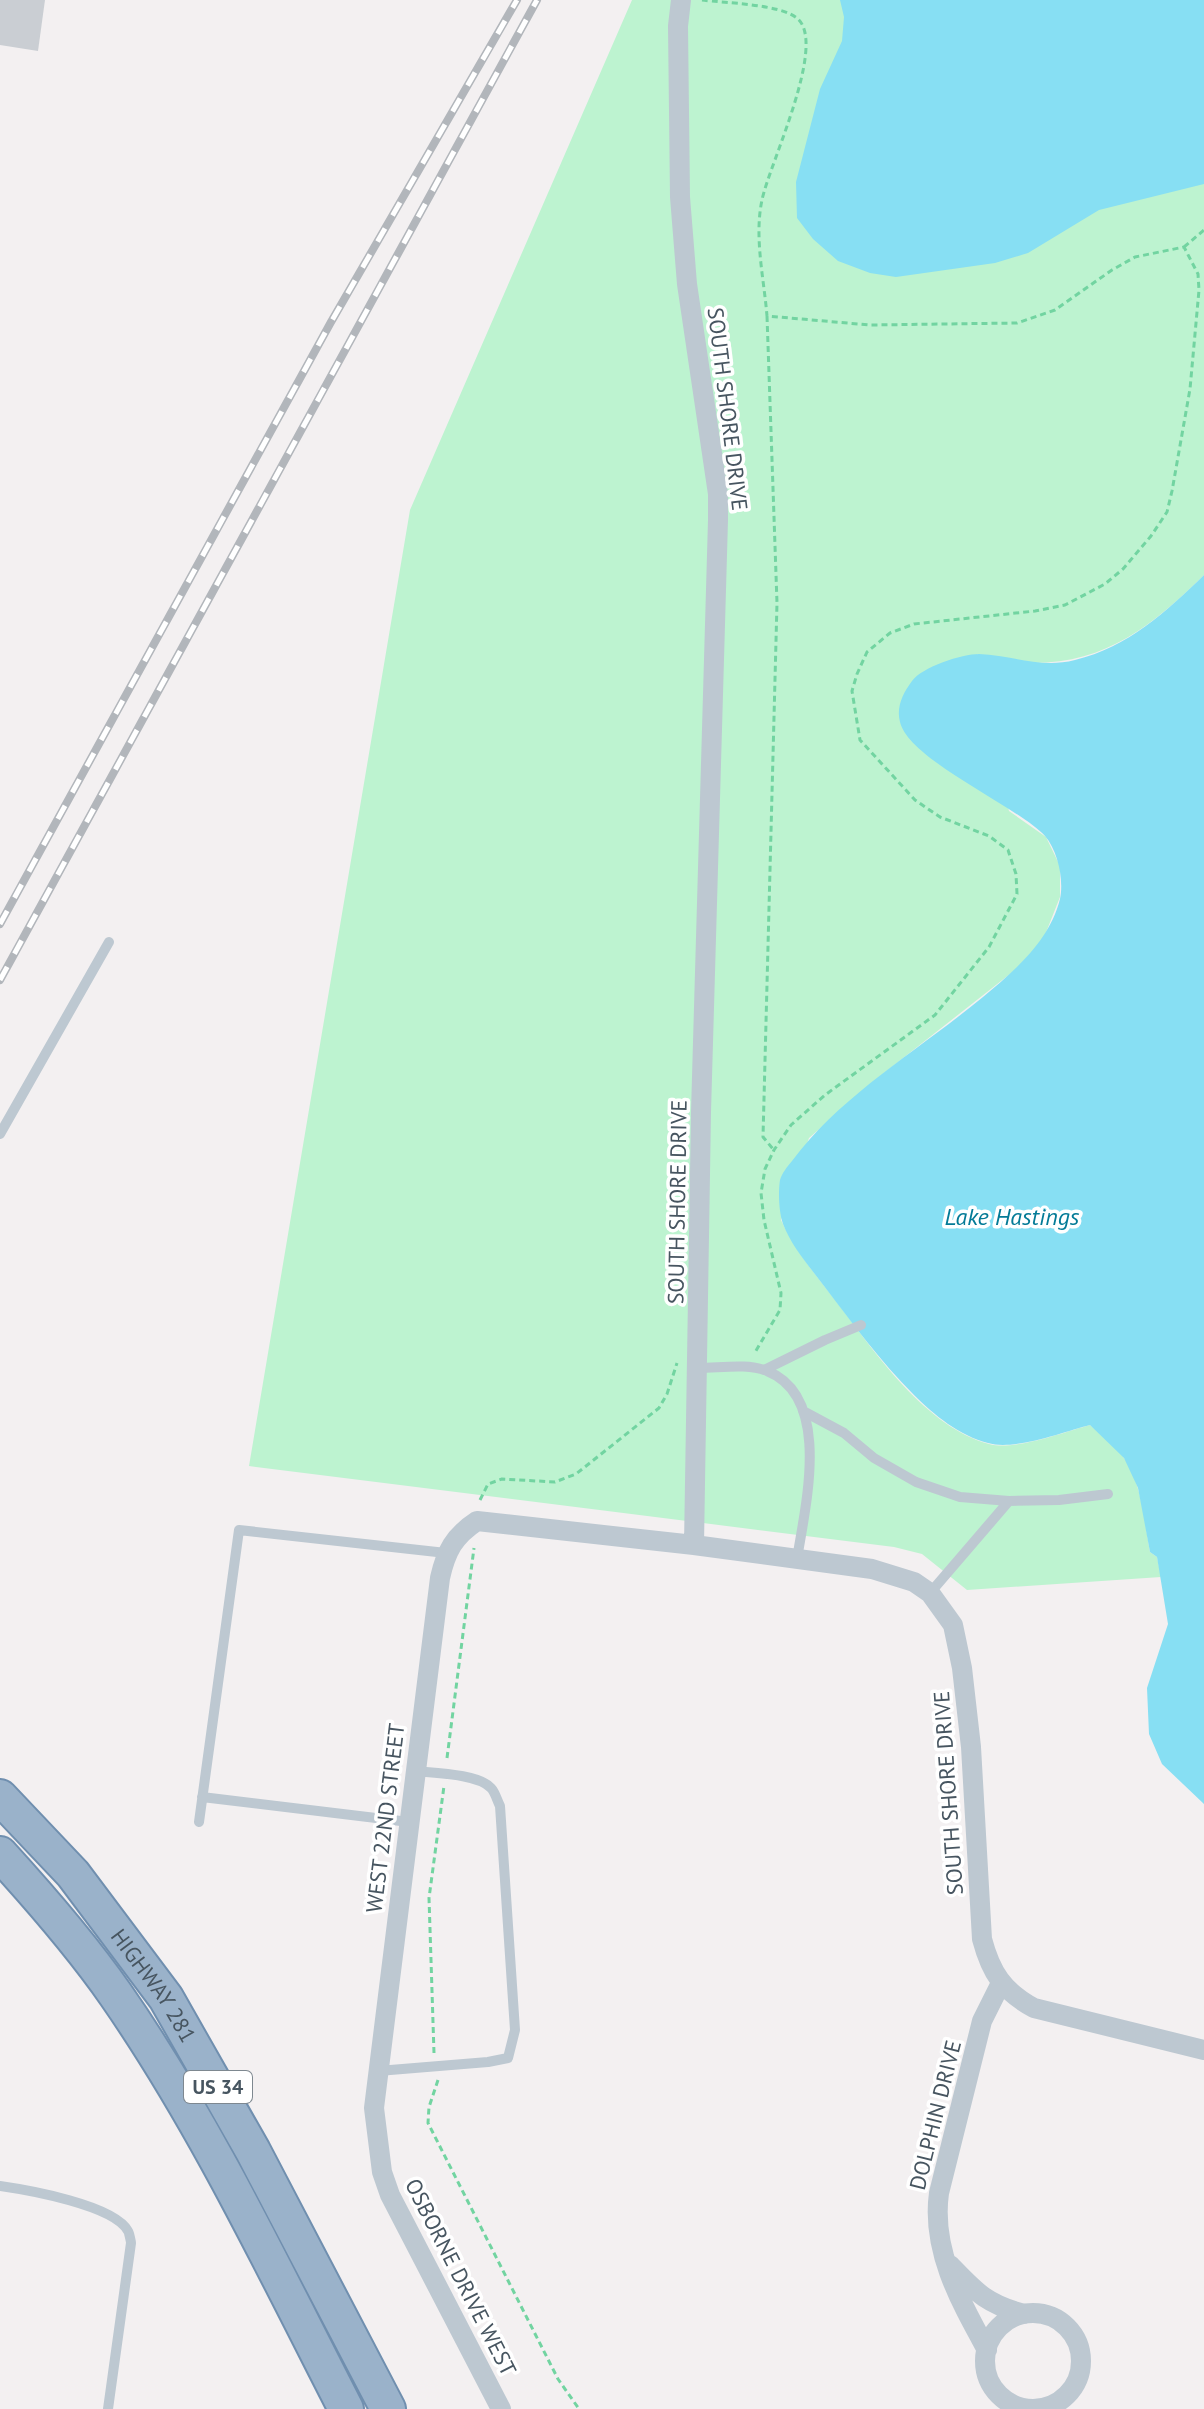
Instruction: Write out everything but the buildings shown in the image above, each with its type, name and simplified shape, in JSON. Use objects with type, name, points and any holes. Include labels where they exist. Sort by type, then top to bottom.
[{"type":"highway","name":"HIGHWAY 281","points":[[0,1797],[73,1874],[166,1998],[253,2151],[388,2409]]},
{"type":"highway","name":"HIGHWAY 281","points":[[0,1854],[116,1994],[163,2070],[267,2256],[346,2409]]},
{"type":"street","name":"SOUTH SHORE DRIVE","points":[[681,0],[678,26],[680,197],[687,284],[718,494],[701,1112],[694,1545],[897,1574],[930,1593],[953,1625],[962,1668],[971,1747],[982,1939],[989,1965],[1001,1983],[1034,2008],[1204,2050]]},
{"type":"street","points":[[444,1562],[454,1540],[477,1521],[694,1545]]},
{"type":"street","name":"WEST 22ND STREET","points":[[378,2071],[444,1562]]},
{"type":"street","name":"DOLPHIN DRIVE","points":[[947,2262],[983,2298],[999,2307],[1053,2317],[1067,2328],[1077,2342],[1079,2372],[1062,2403],[1015,2407],[992,2384],[986,2368],[987,2350],[958,2298],[947,2262],[936,2217],[939,2193],[982,2021],[1001,1983]]},
{"type":"street","name":"OSBORNE DRIVE WEST","points":[[378,2071],[374,2108],[377,2143],[386,2184],[412,2241],[501,2409]]},
{"type":"street","points":[[987,2350],[991,2338],[1002,2325],[1024,2314]]},
{"type":"lane","points":[[0,1134],[109,942]]},
{"type":"lane","points":[[764,1370],[861,1325]]},
{"type":"lane","points":[[699,1368],[764,1370],[781,1378],[793,1391],[803,1411],[811,1448],[811,1467],[796,1560]]},
{"type":"lane","points":[[803,1411],[844,1433],[874,1458],[916,1482],[960,1497],[1009,1501],[1059,1500],[1108,1494]]},
{"type":"lane","points":[[930,1593],[1009,1501]]},
{"type":"lane","points":[[199,1822],[239,1530],[444,1562]]},
{"type":"lane","points":[[378,2071],[508,2058],[515,2030],[500,1806],[493,1789],[482,1781],[415,1771]]},
{"type":"lane","points":[[202,1797],[409,1822]]},
{"type":"lane","points":[[0,2186],[78,2203],[120,2223],[128,2231],[131,2243],[108,2409]]},
{"type":"path","points":[[702,0],[756,6],[796,16],[804,27],[808,42],[797,92],[762,198],[759,222],[767,316],[777,617],[763,1137],[774,1150]]},
{"type":"path","points":[[767,316],[870,325],[1017,323],[1055,310],[1135,257],[1184,247],[1204,230]]},
{"type":"path","points":[[748,1368],[780,1310],[781,1293],[761,1193],[765,1169],[774,1150],[791,1125],[825,1095],[935,1015],[989,947],[1017,894],[1016,874],[1008,850],[989,836],[940,817],[915,800],[860,740],[852,691],[857,674],[867,652],[890,633],[914,624],[1065,605],[1105,584],[1123,569],[1151,536],[1167,512],[1190,389],[1199,290],[1198,274],[1184,247]]},
{"type":"green space","points":[[632,0],[1204,0],[1204,575],[1147,625],[1127,638],[1084,656],[1033,663],[977,654],[1009,811],[1046,837],[1060,866],[1060,897],[1043,940],[1015,970],[879,1077],[809,1138],[781,1220],[808,1264],[886,1366],[944,1422],[989,1444],[1012,1445],[1040,1440],[1090,1425],[1111,1443],[1134,1477],[1150,1552],[1157,1557],[1161,1577],[967,1590],[922,1554],[894,1547],[249,1466],[410,510]]},
{"type":"water","points":[[840,0],[1204,0],[1204,184],[1099,210],[1028,253],[995,263],[896,277],[870,273],[838,261],[813,239],[797,218],[796,182],[820,89],[842,41],[844,17]]},
{"type":"water","name":"Lake Hastings","points":[[1204,575],[1204,1804],[1162,1764],[1149,1734],[1147,1688],[1168,1624],[1157,1557],[1150,1552],[1138,1488],[1124,1458],[1090,1425],[1039,1440],[999,1445],[967,1435],[939,1417],[878,1356],[801,1256],[783,1224],[779,1196],[782,1175],[812,1137],[882,1074],[958,1017],[1019,965],[1048,929],[1060,899],[1059,866],[1045,836],[1012,811],[942,767],[908,737],[900,722],[899,711],[909,686],[917,676],[933,666],[972,655],[1050,663],[1094,654],[1145,626]]},
{"type":"railway","points":[[0,924],[331,322],[517,0]]},
{"type":"railway","points":[[0,980],[537,0]]}]
